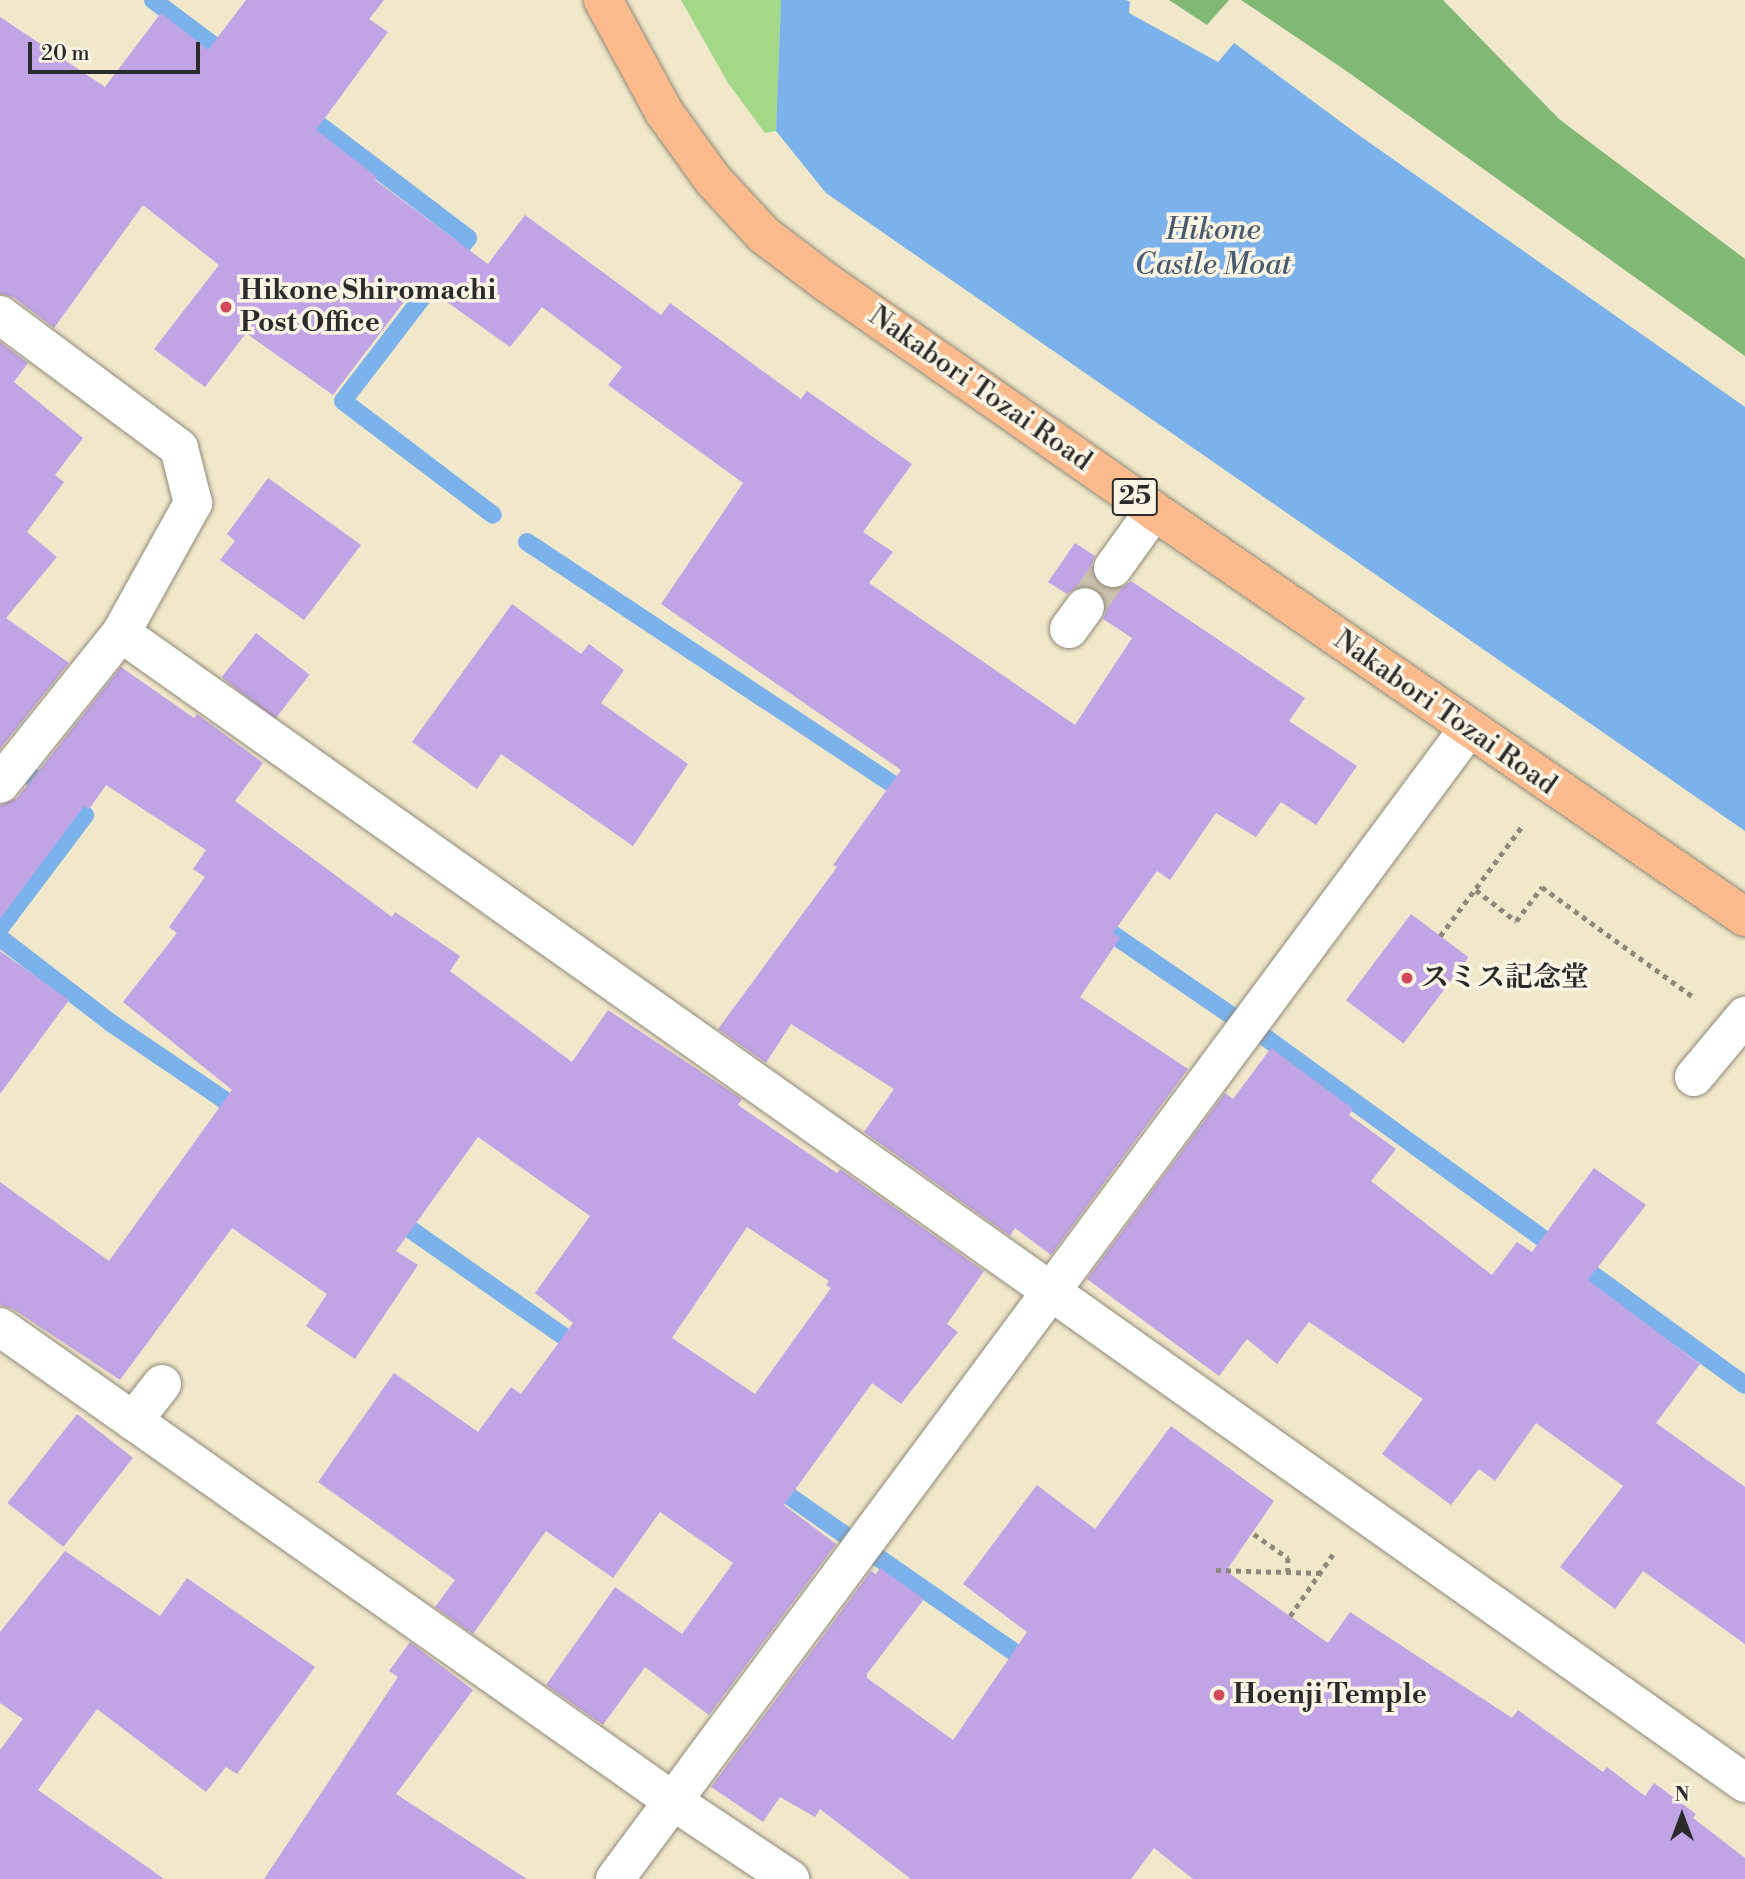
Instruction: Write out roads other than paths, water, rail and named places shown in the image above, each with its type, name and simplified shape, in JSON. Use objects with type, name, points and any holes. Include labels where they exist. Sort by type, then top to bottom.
[{"type":"main road","name":"Nakabori Tozai Road","points":[[603,0],[664,112],[713,180],[764,235],[835,289],[1154,511],[1745,917]]},
{"type":"street","points":[[0,316],[179,448],[193,503],[121,634],[0,784]]},
{"type":"street","points":[[1113,568],[1154,511]]},
{"type":"street","points":[[121,634],[326,764],[1053,1290],[1082,1325],[1459,1594],[1745,1783]]},
{"type":"street","points":[[615,1879],[1468,729]]},
{"type":"street","points":[[1694,1077],[1745,1016]]},
{"type":"street","points":[[0,1328],[673,1801],[794,1875]]},
{"type":"street","points":[[133,1421],[162,1384]]},
{"type":"water","name":"Hikone Castle Moat","points":[[781,0],[1126,0],[1130,2],[1129,13],[1218,62],[1234,43],[1353,131],[1745,407],[1745,831],[826,193],[776,131]]},
{"type":"waterway","points":[[153,0],[229,57]]},
{"type":"waterway","points":[[302,112],[468,238],[343,401],[493,515]]},
{"type":"waterway","points":[[527,542],[911,796]]},
{"type":"waterway","points":[[0,928],[85,815],[32,777]]},
{"type":"waterway","points":[[1102,927],[1232,1016]]},
{"type":"waterway","points":[[0,938],[111,1023],[245,1114]]},
{"type":"waterway","points":[[1262,1035],[1745,1385]]},
{"type":"waterway","points":[[394,1218],[583,1350]]},
{"type":"waterway","points":[[772,1484],[849,1538]]},
{"type":"waterway","points":[[873,1554],[1033,1665]]},
{"type":"tunnel","points":[[1085,607],[1113,568]]},
{"type":"place","name":"Hikone Shiromachi Post Office","points":[[226,307]]},
{"type":"place","name":"スミス記念堂","points":[[1407,978]]},
{"type":"place","name":"Hoenji Temple","points":[[1219,1695]]}]
